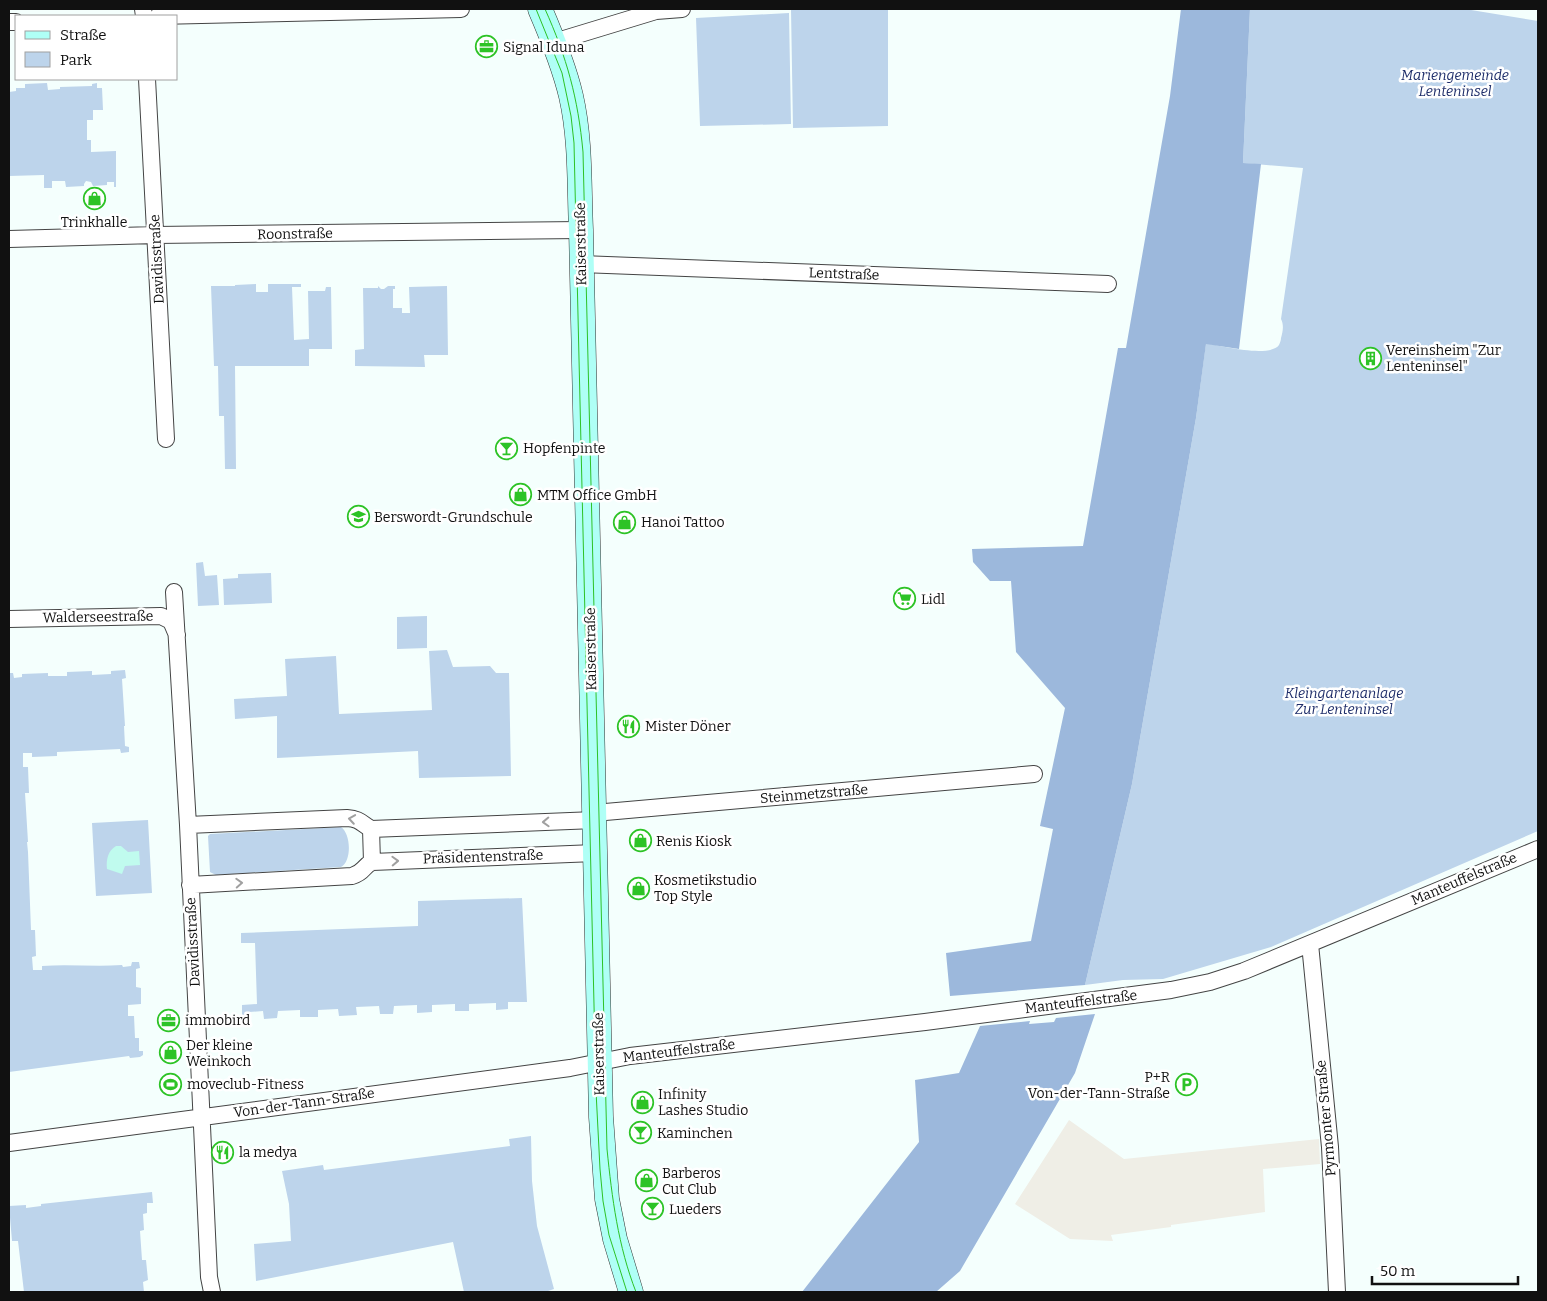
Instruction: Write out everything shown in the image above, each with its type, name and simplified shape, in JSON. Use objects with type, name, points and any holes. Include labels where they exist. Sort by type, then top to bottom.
[{"type":"main road","name":"Kaiserstraße","points":[[540,9],[554,42],[571,96],[578,134],[601,1117],[606,1193],[615,1239],[631,1292]]},
{"type":"street","points":[[178,16],[461,9]]},
{"type":"street","points":[[554,42],[656,11],[682,9]]},
{"type":"street","name":"Davidisstraße","points":[[147,80],[166,439]]},
{"type":"street","name":"Roonstraße","points":[[9,239],[581,230]]},
{"type":"street","name":"Lentstraße","points":[[581,264],[1108,284]]},
{"type":"street","name":"Davidisstraße","points":[[174,592],[188,825],[209,1277],[212,1292]]},
{"type":"street","name":"Walderseestraße","points":[[9,620],[161,616],[171,621],[177,635]]},
{"type":"street","name":"Steinmetzstraße","points":[[594,817],[1034,774]]},
{"type":"street","points":[[188,825],[355,818],[371,829],[594,817]]},
{"type":"street","points":[[190,885],[361,874],[368,864],[372,862],[371,829]]},
{"type":"street","name":"Manteuffelstraße","points":[[600,1062],[630,1056],[925,1022],[1171,990],[1210,982],[1244,971],[1538,849]]},
{"type":"street","name":"Präsidentenstraße","points":[[372,862],[595,853]]},
{"type":"street","name":"Pyrmonter Straße","points":[[1310,944],[1330,1147],[1337,1292]]},
{"type":"street","name":"Von-der-Tann-Straße","points":[[9,1143],[560,1069],[600,1062]]},
{"type":"shaded area","points":[[1181,9],[1250,9],[1243,163],[1261,164],[1239,349],[1206,344],[1196,418],[1132,784],[1085,985],[950,996],[946,953],[1031,941],[1053,829],[1040,826],[1065,708],[1016,652],[1011,581],[990,581],[973,562],[972,549],[1083,546],[1118,348],[1126,348],[1170,96]]},
{"type":"shaded area","points":[[1095,1014],[1075,1073],[960,1271],[936,1292],[802,1292],[919,1142],[915,1080],[959,1073],[980,1026],[1030,1021],[1029,1024],[1054,1022],[1056,1018]]},
{"type":"shaded area","points":[[1069,1120],[1124,1159],[1319,1139],[1320,1164],[1263,1169],[1265,1212],[1111,1235],[1113,1241],[1070,1239],[1015,1204]]},
{"type":"green space","points":[[791,9],[888,9],[888,126],[793,128]]},
{"type":"green space","name":"Kleingartenanlage Zur Lenteninsel","points":[[1250,9],[1465,9],[1538,21],[1538,831],[1271,947],[1163,979],[1123,980],[1085,985],[1132,784],[1196,418],[1206,343],[1244,350],[1266,351],[1274,349],[1281,341],[1283,326],[1281,319],[1303,168],[1243,163]]},
{"type":"green space","points":[[789,13],[791,124],[700,126],[696,18]]},
{"type":"green space","points":[[47,83],[48,90],[60,89],[60,87],[92,86],[92,84],[97,83],[97,88],[102,88],[103,110],[93,110],[93,120],[87,120],[87,140],[91,140],[91,152],[116,151],[116,187],[114,187],[114,182],[107,182],[107,185],[93,186],[91,182],[86,181],[84,186],[66,187],[65,181],[52,181],[52,188],[44,188],[44,175],[9,176],[9,92],[16,91],[16,88],[25,88],[25,84]]},
{"type":"green space","points":[[256,284],[256,292],[268,292],[268,284],[301,284],[301,287],[292,287],[294,340],[309,339],[308,291],[325,291],[326,287],[331,287],[332,349],[309,349],[309,366],[235,366],[236,469],[225,469],[224,416],[219,416],[218,366],[214,366],[211,286]]},
{"type":"green space","points":[[378,286],[384,289],[388,286],[395,286],[395,289],[393,289],[393,308],[402,308],[402,313],[410,313],[409,287],[447,286],[448,355],[424,355],[425,367],[355,366],[355,350],[364,349],[363,288],[378,288]]},
{"type":"green space","points":[[203,562],[205,576],[217,575],[219,605],[198,606],[196,563]]},
{"type":"green space","points":[[271,573],[272,603],[224,605],[223,579],[238,578],[238,574]]},
{"type":"green space","points":[[427,616],[427,648],[397,649],[397,617]]},
{"type":"green space","points":[[447,650],[453,667],[490,666],[496,673],[509,673],[511,776],[419,778],[418,751],[277,758],[277,716],[235,719],[234,699],[287,696],[285,659],[336,656],[339,714],[432,710],[429,651]]},
{"type":"green space","points":[[125,670],[126,678],[122,679],[124,726],[125,746],[129,747],[129,752],[121,753],[120,749],[57,752],[57,756],[32,757],[32,753],[23,753],[23,767],[28,767],[29,793],[25,793],[31,930],[35,930],[36,956],[32,957],[33,970],[42,970],[42,966],[52,965],[122,965],[123,967],[131,966],[132,962],[139,962],[140,968],[136,969],[136,987],[141,988],[141,1004],[128,1005],[128,1016],[134,1016],[135,1038],[139,1038],[139,1051],[143,1051],[143,1055],[140,1057],[130,1058],[129,1056],[9,1072],[9,673],[13,673],[14,678],[22,677],[22,674],[48,673],[48,676],[67,676],[67,672],[92,671],[92,675],[111,674],[111,671]]},
{"type":"green space","points":[[148,820],[152,893],[96,896],[92,823]]},
{"type":"green space","points":[[341,827],[347,835],[349,847],[345,864],[341,867],[216,875],[210,872],[208,836],[210,834]]},
{"type":"green space","points":[[522,898],[527,1002],[508,1002],[508,1009],[496,1010],[496,1003],[469,1004],[469,1011],[455,1011],[455,1004],[432,1005],[432,1012],[417,1013],[417,1005],[394,1006],[393,1014],[380,1014],[379,1006],[356,1007],[357,1015],[339,1016],[338,1009],[318,1010],[318,1017],[300,1017],[300,1010],[278,1011],[277,1018],[264,1019],[263,1011],[249,1012],[249,1020],[242,1020],[242,1005],[257,1004],[255,943],[241,943],[241,933],[418,926],[418,901]]},
{"type":"green space","points":[[531,1136],[532,1181],[537,1226],[554,1289],[545,1292],[464,1292],[453,1242],[256,1281],[254,1244],[291,1241],[289,1204],[282,1171],[323,1165],[324,1170],[510,1146],[509,1139]]},
{"type":"green space","points":[[152,1192],[153,1203],[147,1203],[147,1213],[143,1214],[144,1230],[140,1231],[142,1260],[146,1260],[148,1280],[143,1282],[144,1292],[24,1292],[18,1241],[12,1241],[9,1206],[26,1205],[26,1208],[41,1206],[41,1204]]},
{"type":"sand","points":[[116,846],[121,846],[128,852],[139,851],[140,865],[125,866],[122,874],[107,869],[108,856]]},
{"type":"tram line","points":[[536,9],[562,73],[571,116],[574,143],[596,1091],[603,1201],[609,1235],[627,1292]]},
{"type":"tram line","points":[[545,9],[560,44],[575,96],[583,152],[607,1149],[620,1239],[636,1292]]},
{"type":"place","name":"Signal Iduna","points":[[487,47]]},
{"type":"place","name":"Trinkhalle","points":[[94,199]]},
{"type":"place","name":"Vereinsheim \"Zur Lenteninsel\"","points":[[1370,358]]},
{"type":"place","name":"Hopfenpinte","points":[[507,448]]},
{"type":"place","name":"MTM Office GmbH","points":[[521,495]]},
{"type":"place","name":"Berswordt-Grundschule","points":[[358,517]]},
{"type":"place","name":"Hanoi Tattoo","points":[[625,522]]},
{"type":"place","name":"Lidl","points":[[905,599]]},
{"type":"place","name":"Mister Döner","points":[[629,726]]},
{"type":"place","name":"Renis Kiosk","points":[[640,841]]},
{"type":"place","name":"Kosmetikstudio Top Style","points":[[638,888]]},
{"type":"place","name":"immobird","points":[[169,1020]]},
{"type":"place","name":"Der kleine Weinkoch","points":[[170,1053]]},
{"type":"place","name":"moveclub-Fitness","points":[[171,1084]]},
{"type":"place","name":"P+R Von-der-Tann-Straße","points":[[1186,1085]]},
{"type":"place","name":"Infinity Lashes Studio","points":[[642,1102]]},
{"type":"place","name":"Kaminchen","points":[[641,1133]]},
{"type":"place","name":"la medya","points":[[223,1152]]},
{"type":"place","name":"Barberos Cut Club","points":[[646,1181]]},
{"type":"place","name":"Lueders","points":[[653,1209]]},
{"type":"park label","name":"Mariengemeinde Lenteninsel","points":[[1455,84]]}]
